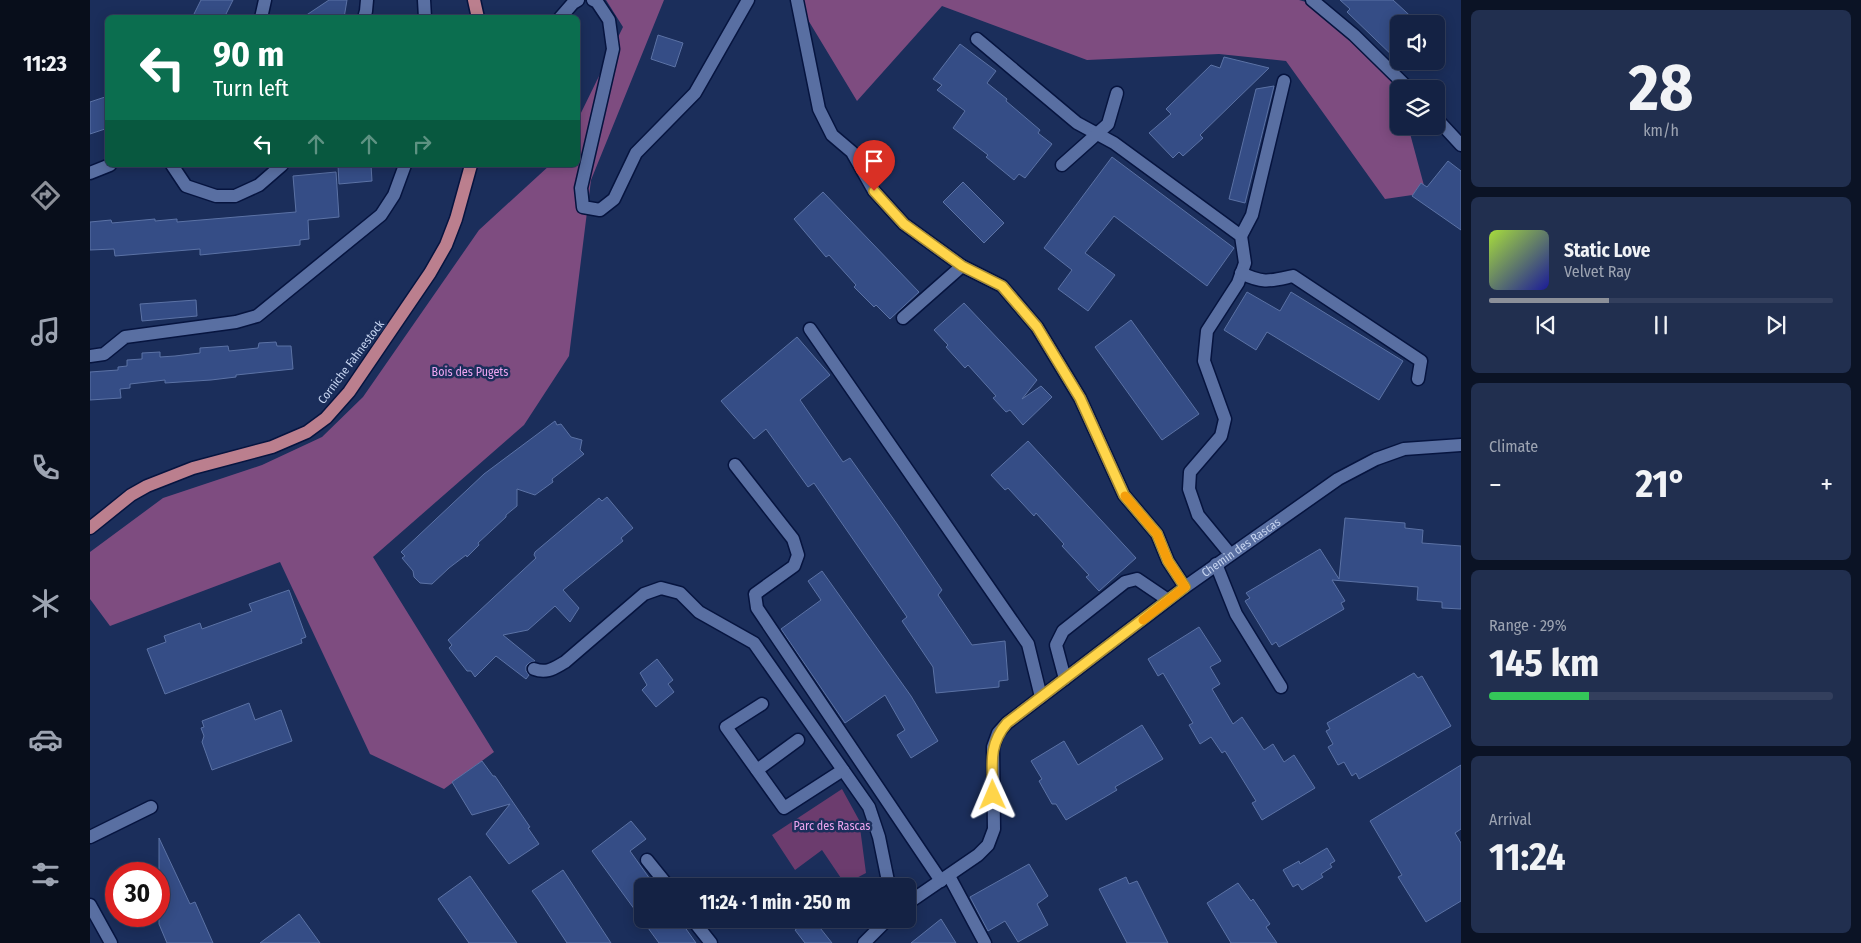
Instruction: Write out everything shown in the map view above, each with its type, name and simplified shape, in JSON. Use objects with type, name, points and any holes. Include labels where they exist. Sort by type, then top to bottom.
[{"type":"main road","points":[[474,0],[477,15]]},
{"type":"main road","name":"Corniche Fahnestock","points":[[90,528],[131,495],[147,486],[193,468],[272,448],[307,432],[326,418],[348,392],[430,273],[446,245],[456,219],[470,167]]},
{"type":"street","points":[[262,15],[265,0]]},
{"type":"street","points":[[365,15],[367,0]]},
{"type":"street","points":[[424,0],[425,15]]},
{"type":"street","points":[[563,15],[578,0]]},
{"type":"street","points":[[593,0],[597,2],[609,20],[613,48],[581,188],[583,207],[600,210],[614,199],[636,153],[695,93],[748,0]]},
{"type":"street","points":[[797,0],[820,109],[832,135],[852,152],[874,191],[904,224],[962,266],[1002,286],[1037,327],[1080,398],[1124,495],[1157,534],[1168,561],[1185,587]]},
{"type":"street","points":[[1312,0],[1354,35],[1400,80]]},
{"type":"street","points":[[977,39],[1077,122],[1114,143],[1241,236]]},
{"type":"street","points":[[1230,554],[1198,515],[1189,489],[1190,472],[1221,436],[1225,419],[1204,361],[1207,331],[1238,284],[1245,263],[1241,236],[1252,215],[1284,81]]},
{"type":"street","points":[[1062,165],[1108,124],[1117,94]]},
{"type":"street","points":[[1445,128],[1461,145]]},
{"type":"street","points":[[90,173],[105,167]]},
{"type":"street","points":[[173,167],[186,186],[216,196],[235,196],[259,185],[280,167]]},
{"type":"street","points":[[90,356],[104,354],[125,337],[236,322],[257,316],[381,215],[394,195],[404,167]]},
{"type":"street","points":[[903,318],[962,266]]},
{"type":"street","points":[[1241,273],[1257,280],[1271,280],[1293,276],[1421,361],[1418,379]]},
{"type":"street","points":[[810,329],[1028,644],[1041,697]]},
{"type":"street","name":"Chemin des Rascas","points":[[916,898],[978,855],[988,845],[994,829],[993,747],[998,733],[1007,723],[1216,564],[1338,479],[1376,460],[1404,449],[1461,445]]},
{"type":"street","points":[[735,465],[794,538],[798,555],[794,566],[755,594],[757,608],[945,878],[985,943]]},
{"type":"street","points":[[1216,564],[1236,614],[1281,687]]},
{"type":"street","points":[[1065,679],[1056,645],[1063,631],[1125,582],[1137,579],[1168,600]]},
{"type":"street","points":[[534,669],[542,672],[552,670],[565,662],[644,594],[661,588],[680,593],[699,612],[754,643],[869,807],[879,837],[887,878]]},
{"type":"street","points":[[762,704],[726,728],[784,808],[843,770]]},
{"type":"street","points":[[757,770],[798,740]]},
{"type":"street","points":[[90,837],[151,807]]},
{"type":"street","points":[[647,860],[662,878]]},
{"type":"street","points":[[90,905],[111,943]]},
{"type":"street","points":[[699,928],[711,943]]},
{"type":"street","points":[[864,943],[879,928]]},
{"type":"green space","name":"Bois des Pugets","points":[[606,0],[664,0],[591,180],[569,356],[524,425],[373,557],[494,752],[444,789],[370,754],[280,562],[110,626],[90,599],[90,552],[163,498],[262,465],[322,437],[363,397],[479,230],[548,167],[580,167],[580,115],[623,27]]},
{"type":"green space","points":[[796,0],[1299,0],[1327,8],[1393,80],[1390,80],[1390,135],[1410,135],[1426,193],[1385,199],[1286,61],[1219,54],[1087,60],[942,6],[857,101]]},
{"type":"green space","name":"Parc des Rascas","points":[[842,789],[859,820],[866,873],[856,878],[841,878],[822,850],[795,870],[772,835]]},
{"type":"building","points":[[201,0],[233,0],[226,15],[194,15]]},
{"type":"building","points":[[329,0],[347,0],[344,15],[306,15]]},
{"type":"building","points":[[1340,0],[1393,0],[1409,15],[1390,15],[1390,53],[1347,12],[1350,9]]},
{"type":"building","points":[[658,35],[683,43],[675,67],[651,59]]},
{"type":"building","points":[[960,44],[996,71],[987,83],[1007,99],[1006,101],[1040,130],[1038,133],[1052,144],[1025,178],[1019,174],[1014,180],[986,157],[988,155],[953,128],[965,111],[937,90],[942,85],[933,79]]},
{"type":"building","points":[[1224,57],[1269,68],[1200,135],[1203,138],[1183,156],[1179,152],[1173,158],[1149,133],[1171,114],[1166,109],[1211,65],[1220,68]]},
{"type":"building","points":[[1274,86],[1245,203],[1229,199],[1256,89]]},
{"type":"building","points":[[105,97],[105,129],[90,134],[90,102]]},
{"type":"building","points":[[1112,157],[1234,248],[1207,286],[1114,216],[1085,253],[1115,275],[1088,311],[1058,289],[1072,270],[1044,248]]},
{"type":"building","points":[[1448,161],[1461,171],[1461,230],[1412,196],[1421,183],[1427,187]]},
{"type":"building","points":[[338,167],[371,167],[372,181],[339,184]]},
{"type":"building","points":[[336,172],[339,217],[308,220],[309,239],[300,240],[300,245],[200,255],[200,249],[115,256],[114,249],[90,250],[90,222],[111,220],[112,223],[177,219],[177,222],[296,212],[293,176]]},
{"type":"building","points":[[963,182],[1004,223],[984,243],[943,202]]},
{"type":"building","points":[[823,192],[919,292],[890,319],[876,305],[874,307],[854,287],[856,285],[829,255],[826,257],[794,219]]},
{"type":"building","points":[[1247,292],[1280,311],[1291,292],[1403,361],[1379,400],[1267,332],[1256,350],[1224,330]]},
{"type":"building","points":[[196,300],[197,316],[142,321],[140,304]]},
{"type":"building","points":[[964,303],[1037,380],[1022,399],[1041,386],[1052,397],[1023,425],[1010,410],[1006,412],[993,398],[996,396],[968,365],[965,368],[934,330]]},
{"type":"building","points":[[1131,320],[1199,414],[1162,440],[1095,347]]},
{"type":"building","points":[[797,337],[830,375],[800,400],[843,462],[850,458],[897,524],[942,590],[938,595],[972,645],[1005,641],[1008,680],[999,681],[999,687],[936,693],[933,667],[902,621],[907,617],[814,483],[808,487],[766,429],[754,439],[721,401]]},
{"type":"building","points":[[276,342],[277,346],[291,346],[293,369],[236,375],[236,377],[211,380],[165,383],[165,380],[130,384],[130,388],[120,389],[121,398],[90,400],[90,372],[118,370],[118,367],[127,366],[127,360],[142,359],[142,353],[160,352],[160,357],[175,356],[200,353],[200,348],[228,346],[229,351],[258,348],[259,343]]},
{"type":"building","points":[[555,421],[557,425],[561,424],[571,437],[582,440],[580,450],[584,454],[552,479],[553,482],[535,495],[517,489],[517,506],[478,543],[479,545],[467,557],[466,555],[449,568],[432,584],[420,583],[402,558],[405,556],[401,552],[484,474]]},
{"type":"building","points":[[1028,441],[1136,558],[1099,591],[1086,577],[1089,575],[1062,546],[1064,544],[1036,513],[1034,516],[1008,488],[1005,490],[991,475]]},
{"type":"building","points":[[607,497],[633,528],[621,538],[623,541],[563,590],[579,608],[570,622],[555,606],[528,630],[503,635],[535,661],[526,666],[526,671],[529,675],[526,679],[496,656],[475,677],[471,671],[467,671],[449,648],[452,645],[448,640],[536,558],[535,552],[599,498],[602,501]]},
{"type":"building","points":[[1345,518],[1405,523],[1405,528],[1423,530],[1422,543],[1461,546],[1461,609],[1442,608],[1442,602],[1417,600],[1418,587],[1332,580],[1345,601],[1341,603],[1344,609],[1279,647],[1276,642],[1272,645],[1245,601],[1250,598],[1246,593],[1320,549],[1339,579]]},
{"type":"building","points":[[822,571],[911,696],[938,741],[911,758],[897,735],[905,730],[885,695],[845,723],[781,629],[821,600],[808,581]]},
{"type":"building","points":[[289,590],[306,637],[301,639],[302,643],[165,694],[147,649],[166,642],[164,636],[200,623],[202,629],[252,611],[249,604]]},
{"type":"building","points":[[1199,627],[1221,661],[1210,667],[1220,684],[1212,689],[1233,724],[1242,717],[1264,750],[1273,744],[1284,762],[1294,755],[1315,788],[1262,820],[1252,803],[1256,801],[1225,751],[1222,753],[1211,737],[1200,744],[1189,725],[1193,723],[1163,673],[1158,676],[1148,659]]},
{"type":"building","points":[[657,659],[673,680],[668,684],[674,692],[656,707],[642,690],[647,685],[640,673]]},
{"type":"building","points":[[1414,673],[1418,678],[1422,676],[1451,726],[1359,779],[1356,773],[1352,776],[1344,762],[1338,765],[1328,747],[1333,744],[1326,731],[1330,729],[1327,723]]},
{"type":"building","points":[[249,703],[255,720],[281,710],[292,741],[212,770],[202,742],[204,736],[201,728],[204,727],[202,721]]},
{"type":"building","points":[[1142,725],[1163,759],[1115,787],[1117,790],[1066,820],[1056,804],[1052,804],[1039,781],[1042,779],[1031,761],[1064,741],[1078,765]]},
{"type":"building","points":[[482,761],[493,776],[495,776],[530,827],[528,828],[539,844],[509,864],[486,834],[510,804],[472,815],[452,782]]},
{"type":"building","points":[[1461,765],[1461,829],[1455,833],[1461,843],[1461,901],[1426,922],[1398,877],[1402,875],[1370,821]]},
{"type":"building","points":[[631,821],[646,839],[630,851],[649,878],[634,878],[634,909],[592,851]]},
{"type":"building","points":[[159,838],[190,904],[195,902],[213,943],[167,943],[160,927],[170,927],[170,862],[159,862]]},
{"type":"building","points":[[1327,848],[1335,861],[1330,864],[1332,867],[1321,874],[1323,877],[1302,890],[1298,884],[1293,887],[1283,870],[1299,861],[1300,864]]},
{"type":"building","points":[[1029,864],[1048,896],[1037,904],[1048,925],[1018,942],[1005,921],[988,931],[970,897]]},
{"type":"building","points":[[563,870],[611,943],[567,943],[532,891]]},
{"type":"building","points":[[470,876],[517,943],[469,943],[438,899]]},
{"type":"building","points":[[1126,877],[1129,884],[1137,881],[1168,943],[1127,943],[1099,889]]},
{"type":"building","points":[[1238,883],[1251,901],[1253,899],[1270,924],[1266,927],[1277,943],[1231,943],[1207,903]]},
{"type":"building","points":[[299,914],[320,943],[260,943]]},
{"type":"building","points":[[941,919],[956,943],[911,943]]},
{"type":"building","points":[[648,928],[685,928],[696,943],[659,943]]},
{"type":"building","points":[[798,928],[820,928],[832,943],[805,943],[795,930]]},
{"type":"slow traffic","points":[[1125,496],[1157,534],[1168,561],[1185,587],[1143,620]]},
{"type":"route","points":[[874,191],[904,224],[962,266],[1002,286],[1037,327],[1080,398],[1124,495],[1157,534],[1168,561],[1185,587],[1007,723],[998,733],[993,747],[993,795]]}]
